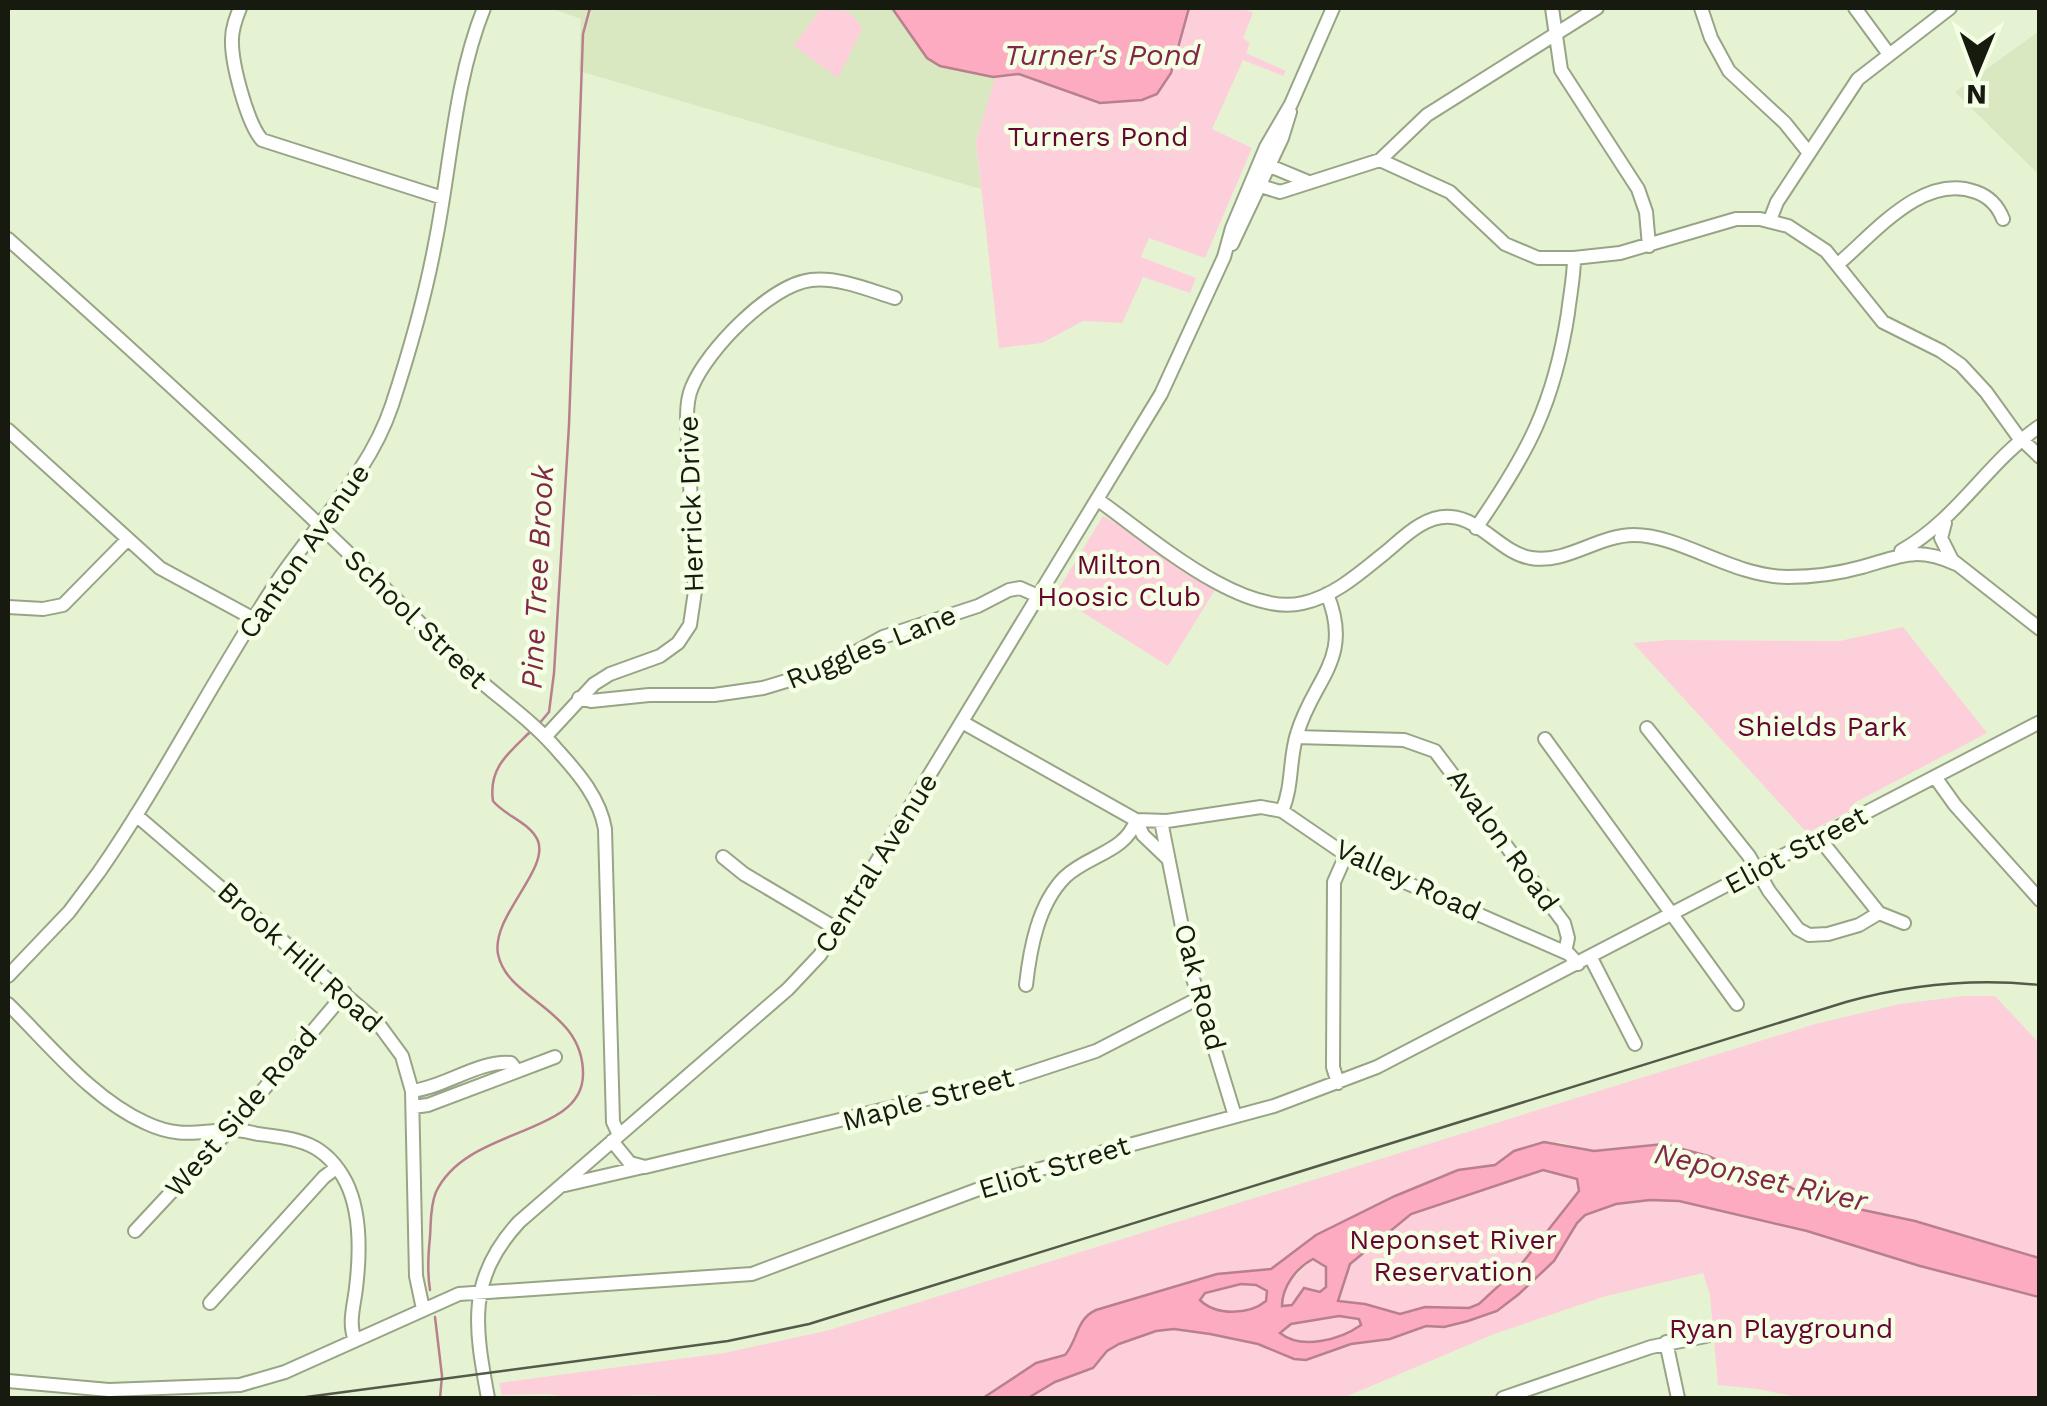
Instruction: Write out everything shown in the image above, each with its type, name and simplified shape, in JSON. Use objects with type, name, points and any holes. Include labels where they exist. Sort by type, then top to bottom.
[{"type":"street","points":[[240,8],[233,30],[233,54],[252,125],[262,140],[442,198]]},
{"type":"street","name":"Canton Avenue","points":[[8,976],[70,912],[136,815],[278,581],[359,475],[388,417],[427,280],[466,64],[484,8]]},
{"type":"street","name":"Central Avenue","points":[[488,1397],[477,1342],[478,1293],[504,1240],[560,1186],[806,973],[837,929],[1172,374],[1256,185],[1278,124],[1291,104],[1333,8]]},
{"type":"street","points":[[1552,8],[1556,54],[1564,78],[1638,188],[1646,212],[1649,246]]},
{"type":"street","points":[[1256,185],[1280,192],[1380,160],[1427,115],[1596,8]]},
{"type":"street","points":[[1701,8],[1711,38],[1729,71],[1785,122],[1809,153]]},
{"type":"street","points":[[1855,8],[1888,53]]},
{"type":"street","points":[[1770,220],[1777,202],[1853,86],[1888,53],[1950,8]]},
{"type":"street","points":[[1380,160],[1450,192],[1516,251],[1538,258],[1574,258],[1649,246],[1728,220],[1770,220],[1812,240],[1838,264],[1883,322],[1941,351],[1961,366],[1986,392],[2021,440],[2040,457]]},
{"type":"street","points":[[1264,165],[1309,180]]},
{"type":"street","points":[[1838,264],[1906,207],[1940,188],[1962,188],[1982,194],[1998,207],[2003,218]]},
{"type":"street","name":"School Street","points":[[8,239],[480,682],[543,735],[588,788],[604,820],[616,1138]]},
{"type":"street","points":[[1476,528],[1510,477],[1550,398],[1562,348],[1574,258]]},
{"type":"street","name":"Herrick Drive","points":[[543,735],[604,676],[666,652],[683,638],[690,624],[695,591],[686,418],[690,393],[702,370],[758,305],[788,286],[810,280],[835,281],[895,298]]},
{"type":"street","points":[[1892,556],[1946,521],[2021,440],[2040,426]]},
{"type":"street","points":[[8,430],[160,568],[254,619]]},
{"type":"street","points":[[1098,500],[1202,573],[1252,598],[1286,606],[1328,594],[1358,576],[1422,524],[1446,517],[1459,518],[1507,550],[1533,558],[1554,558],[1611,538],[1638,535],[1733,567],[1778,576],[1839,573],[1916,552],[1956,564]]},
{"type":"street","points":[[1946,521],[1941,532],[1943,544],[1956,564],[2040,629]]},
{"type":"street","points":[[8,607],[43,609],[63,605],[128,540]]},
{"type":"street","name":"Ruggles Lane","points":[[579,698],[591,702],[649,695],[714,696],[764,688],[823,670],[883,636],[978,606],[1009,590],[1020,588],[1038,596]]},
{"type":"street","points":[[962,722],[1136,820],[1161,822],[1254,808],[1282,810],[1289,792],[1296,737],[1334,651],[1336,618],[1328,594]]},
{"type":"street","name":"Eliot Street","points":[[8,1381],[109,1390],[218,1387],[277,1375],[459,1294],[752,1274],[1020,1174],[1235,1116],[1338,1083],[1403,1056],[2040,722]]},
{"type":"street","points":[[1646,728],[1803,933],[1815,936],[1839,932],[1880,913]]},
{"type":"street","name":"Avalon Road","points":[[1296,737],[1404,740],[1434,751],[1564,923],[1568,938],[1564,952]]},
{"type":"street","points":[[1545,739],[1738,1004]]},
{"type":"street","points":[[1935,777],[2040,900]]},
{"type":"street","name":"Valley Road","points":[[1282,810],[1346,855],[1584,961]]},
{"type":"street","name":"Brook Hill Road","points":[[136,815],[345,993],[394,1043],[408,1070],[412,1091],[415,1267],[423,1309]]},
{"type":"street","points":[[1026,985],[1038,925],[1057,888],[1073,871],[1127,839],[1136,820]]},
{"type":"street","name":"Oak Road","points":[[1136,820],[1143,835],[1166,858]]},
{"type":"street","name":"Oak Road","points":[[1161,822],[1199,998],[1235,1116]]},
{"type":"street","points":[[1819,838],[1880,913],[1904,923]]},
{"type":"street","points":[[1338,1083],[1334,1067],[1334,882],[1346,855]]},
{"type":"street","points":[[723,857],[744,874],[837,929]]},
{"type":"street","points":[[1584,961],[1635,1044]]},
{"type":"street","name":"West Side Road","points":[[135,1231],[230,1130],[345,993]]},
{"type":"street","name":"Maple Street","points":[[560,1186],[1014,1078],[1096,1051],[1199,998]]},
{"type":"street","points":[[8,1004],[99,1092],[136,1118],[160,1129],[191,1135],[230,1130],[302,1141],[321,1152],[349,1188],[356,1225],[358,1272],[351,1324],[355,1340]]},
{"type":"street","points":[[413,1107],[555,1057]]},
{"type":"street","points":[[412,1091],[500,1062],[512,1063],[517,1071]]},
{"type":"street","points":[[614,1099],[632,1124]]},
{"type":"street","points":[[616,1138],[630,1163],[645,1167]]},
{"type":"street","points":[[210,1304],[336,1168]]},
{"type":"street","points":[[1503,1398],[1520,1396],[1666,1342],[1706,1336]]},
{"type":"street","points":[[1666,1342],[1678,1398]]},
{"type":"shaded area","points":[[551,8],[927,8],[1010,33],[976,141],[981,189],[579,71],[581,19]]},
{"type":"shaded area","points":[[2039,31],[2039,175],[1955,92]]},
{"type":"green space","points":[[821,8],[846,11],[862,29],[838,78],[794,46]]},
{"type":"green space","name":"Turners Pond","points":[[927,8],[1242,8],[1253,13],[1243,38],[1250,43],[1246,53],[1286,71],[1283,76],[1243,60],[1212,129],[1252,148],[1205,258],[1149,238],[1141,257],[1196,278],[1190,293],[1143,277],[1122,323],[1083,321],[1042,343],[999,348],[976,141],[1009,33]]},
{"type":"green space","name":"Milton Hoosic Club","points":[[1103,516],[1215,590],[1168,666],[1055,595]]},
{"type":"green space","name":"Shields Park","points":[[1903,627],[1987,733],[1854,803],[1857,807],[1807,833],[1633,643],[1840,641]]},
{"type":"green space","name":"Neponset River Reservation","points":[[1995,996],[2039,1043],[2039,1258],[1915,1221],[1811,1199],[1769,1175],[1742,1171],[1708,1156],[1664,1144],[1594,1151],[1559,1142],[1506,1155],[1495,1165],[1444,1174],[1316,1235],[1272,1269],[1217,1274],[1096,1310],[1065,1355],[1036,1363],[983,1398],[502,1395],[499,1383],[724,1353],[826,1331],[1815,1024],[1900,1004]]},
{"type":"green space","name":"Neponset River Reservation","points":[[1543,1169],[1577,1179],[1579,1191],[1519,1267],[1479,1304],[1470,1308],[1425,1307],[1400,1314],[1338,1301],[1349,1264],[1411,1214]]},
{"type":"green space","name":"Neponset River Reservation","points":[[1667,1199],[1807,1231],[2039,1297],[2039,1398],[1802,1398],[1718,1385],[1710,1295],[1703,1273],[1606,1296],[1494,1334],[1343,1398],[1028,1398],[1055,1382],[1093,1368],[1119,1344],[1156,1331],[1210,1334],[1258,1344],[1294,1359],[1364,1341],[1390,1339],[1426,1326],[1444,1327],[1468,1321],[1497,1311],[1519,1294],[1554,1261],[1585,1215],[1616,1204]]},
{"type":"green space","name":"Neponset River Reservation","points":[[1313,1259],[1325,1267],[1326,1287],[1320,1292],[1304,1288],[1292,1305],[1282,1305],[1287,1284]]},
{"type":"green space","name":"Neponset River Reservation","points":[[1241,1284],[1267,1291],[1266,1301],[1232,1312],[1214,1309],[1200,1300],[1205,1293]]},
{"type":"green space","name":"Neponset River Reservation","points":[[1339,1316],[1359,1319],[1361,1325],[1342,1335],[1309,1342],[1280,1332],[1291,1324]]},
{"type":"water","name":"Turner's Pond","points":[[892,8],[1189,8],[1171,73],[1157,94],[1142,100],[1100,103],[1019,74],[993,77],[940,66],[927,58]]},
{"type":"water","name":"Neponset River","points":[[1544,1142],[1594,1151],[1664,1144],[1708,1156],[1742,1171],[1769,1175],[1811,1199],[1915,1221],[2039,1258],[2039,1297],[1807,1231],[1679,1201],[1650,1200],[1616,1204],[1585,1215],[1554,1261],[1519,1294],[1497,1311],[1468,1321],[1444,1327],[1426,1326],[1390,1339],[1351,1344],[1306,1360],[1210,1334],[1156,1331],[1119,1344],[1093,1368],[1055,1382],[1028,1398],[983,1398],[1036,1363],[1065,1355],[1081,1324],[1096,1310],[1217,1274],[1271,1269],[1316,1235],[1395,1196],[1458,1170],[1495,1165],[1514,1151]],"holes":[[[1543,1170],[1577,1179],[1579,1191],[1519,1267],[1479,1304],[1469,1308],[1425,1307],[1400,1314],[1338,1301],[1350,1264],[1411,1214]],[[1313,1259],[1326,1267],[1326,1287],[1320,1292],[1304,1288],[1292,1305],[1282,1306],[1287,1285]],[[1241,1284],[1267,1291],[1266,1301],[1259,1306],[1233,1312],[1207,1305],[1200,1300],[1205,1293]],[[1339,1316],[1359,1319],[1361,1325],[1332,1339],[1309,1342],[1280,1333],[1291,1324]]]},
{"type":"waterway","name":"Pine Tree Brook","points":[[538,725],[549,712],[554,673],[569,425],[583,34],[590,8]]},
{"type":"waterway","name":"Pine Tree Brook","points":[[430,1290],[428,1264],[436,1192],[451,1171],[472,1155],[564,1110],[578,1095],[583,1075],[580,1053],[571,1035],[515,983],[498,954],[503,925],[539,853],[535,835],[493,801],[492,789],[502,761],[532,730]]},
{"type":"waterway","name":"Pine Tree Brook","points":[[435,1317],[442,1376],[440,1398]]},
{"type":"tram line","points":[[299,1398],[728,1341],[809,1324],[1846,1002],[1942,984],[2040,985]]},
{"type":"park label","name":"Ryan Playground","points":[[1781,1328]]}]
